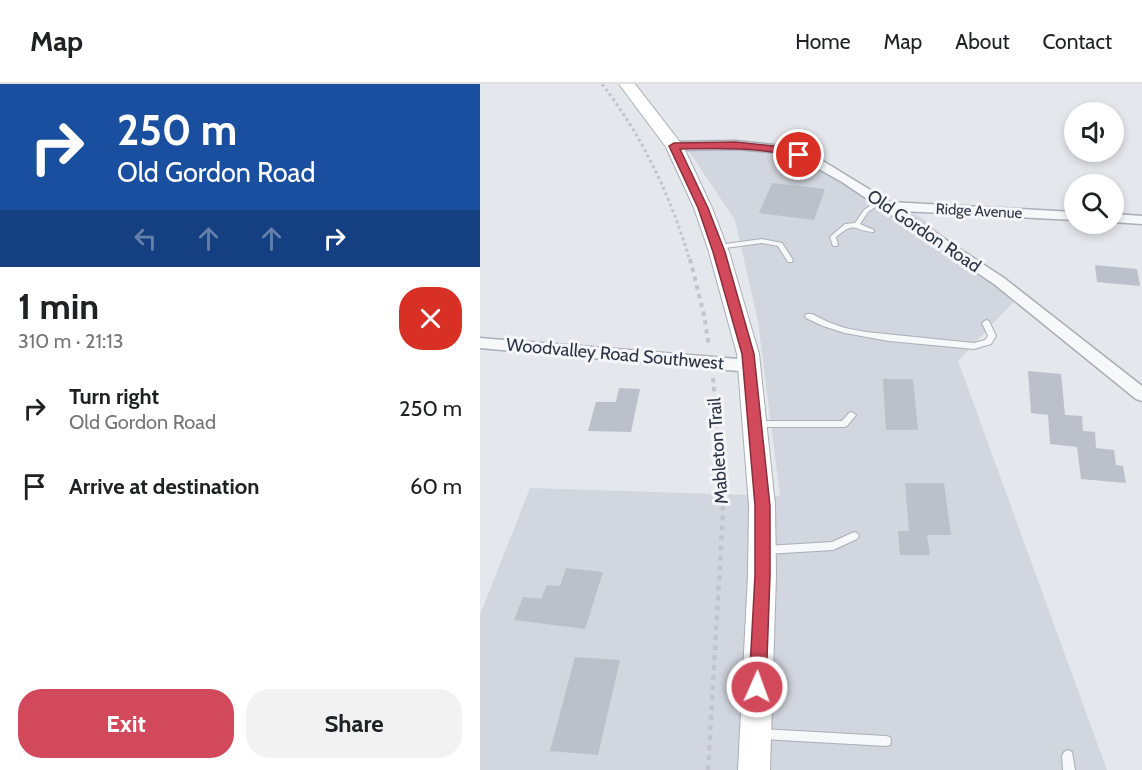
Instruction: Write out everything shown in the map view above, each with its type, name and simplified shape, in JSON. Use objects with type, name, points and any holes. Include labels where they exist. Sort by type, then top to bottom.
[{"type":"main road","points":[[627,84],[674,146],[703,208],[717,247],[750,366],[762,506],[754,770]]},
{"type":"street","name":"Old Gordon Road","points":[[674,146],[736,145],[784,150],[814,161],[846,179],[999,281],[1142,395]]},
{"type":"street","name":"Ridge Avenue","points":[[882,204],[1064,215]]},
{"type":"street","points":[[1124,219],[1142,220]]},
{"type":"street","name":"Woodvalley Road Southwest","points":[[480,343],[750,366]]},
{"type":"lane","points":[[857,224],[866,211],[882,204]]},
{"type":"lane","points":[[835,245],[833,237],[846,225],[857,224],[872,231]]},
{"type":"lane","points":[[717,247],[762,241],[780,244],[790,260]]},
{"type":"lane","points":[[809,316],[822,324],[864,334],[974,346],[988,342],[992,336],[986,323]]},
{"type":"lane","points":[[756,424],[844,424],[852,415]]},
{"type":"lane","points":[[762,550],[833,546],[854,536]]},
{"type":"lane","points":[[756,734],[886,741]]},
{"type":"lane","points":[[1068,756],[1069,770]]},
{"type":"path","name":"Mableton Trail","points":[[602,84],[642,140],[665,190],[692,267],[708,335],[718,422],[723,512],[708,770]]},
{"type":"shaded area","points":[[684,144],[803,157],[922,218],[1018,297],[958,361],[1107,770],[480,770],[480,615],[530,488],[780,496],[758,321],[735,220]]},
{"type":"building","points":[[772,183],[825,189],[814,220],[759,213]]},
{"type":"building","points":[[1095,265],[1137,269],[1140,286],[1097,282]]},
{"type":"building","points":[[1028,371],[1061,374],[1065,415],[1082,416],[1083,431],[1095,432],[1096,448],[1114,450],[1116,465],[1123,466],[1126,483],[1081,479],[1077,447],[1050,444],[1048,415],[1031,413]]},
{"type":"building","points":[[883,379],[913,379],[918,430],[886,430]]},
{"type":"building","points":[[619,388],[640,389],[631,432],[588,431],[596,402],[616,402]]},
{"type":"building","points":[[905,483],[944,483],[951,535],[927,535],[930,555],[900,555],[898,531],[909,531]]},
{"type":"building","points":[[566,568],[603,572],[585,629],[514,620],[523,597],[541,599],[547,585],[560,586]]},
{"type":"building","points":[[575,657],[620,660],[598,755],[550,751]]},
{"type":"route","points":[[757,687],[762,575],[762,506],[757,431],[748,354],[719,252],[703,208],[674,146],[736,145],[784,150],[799,155]]}]
